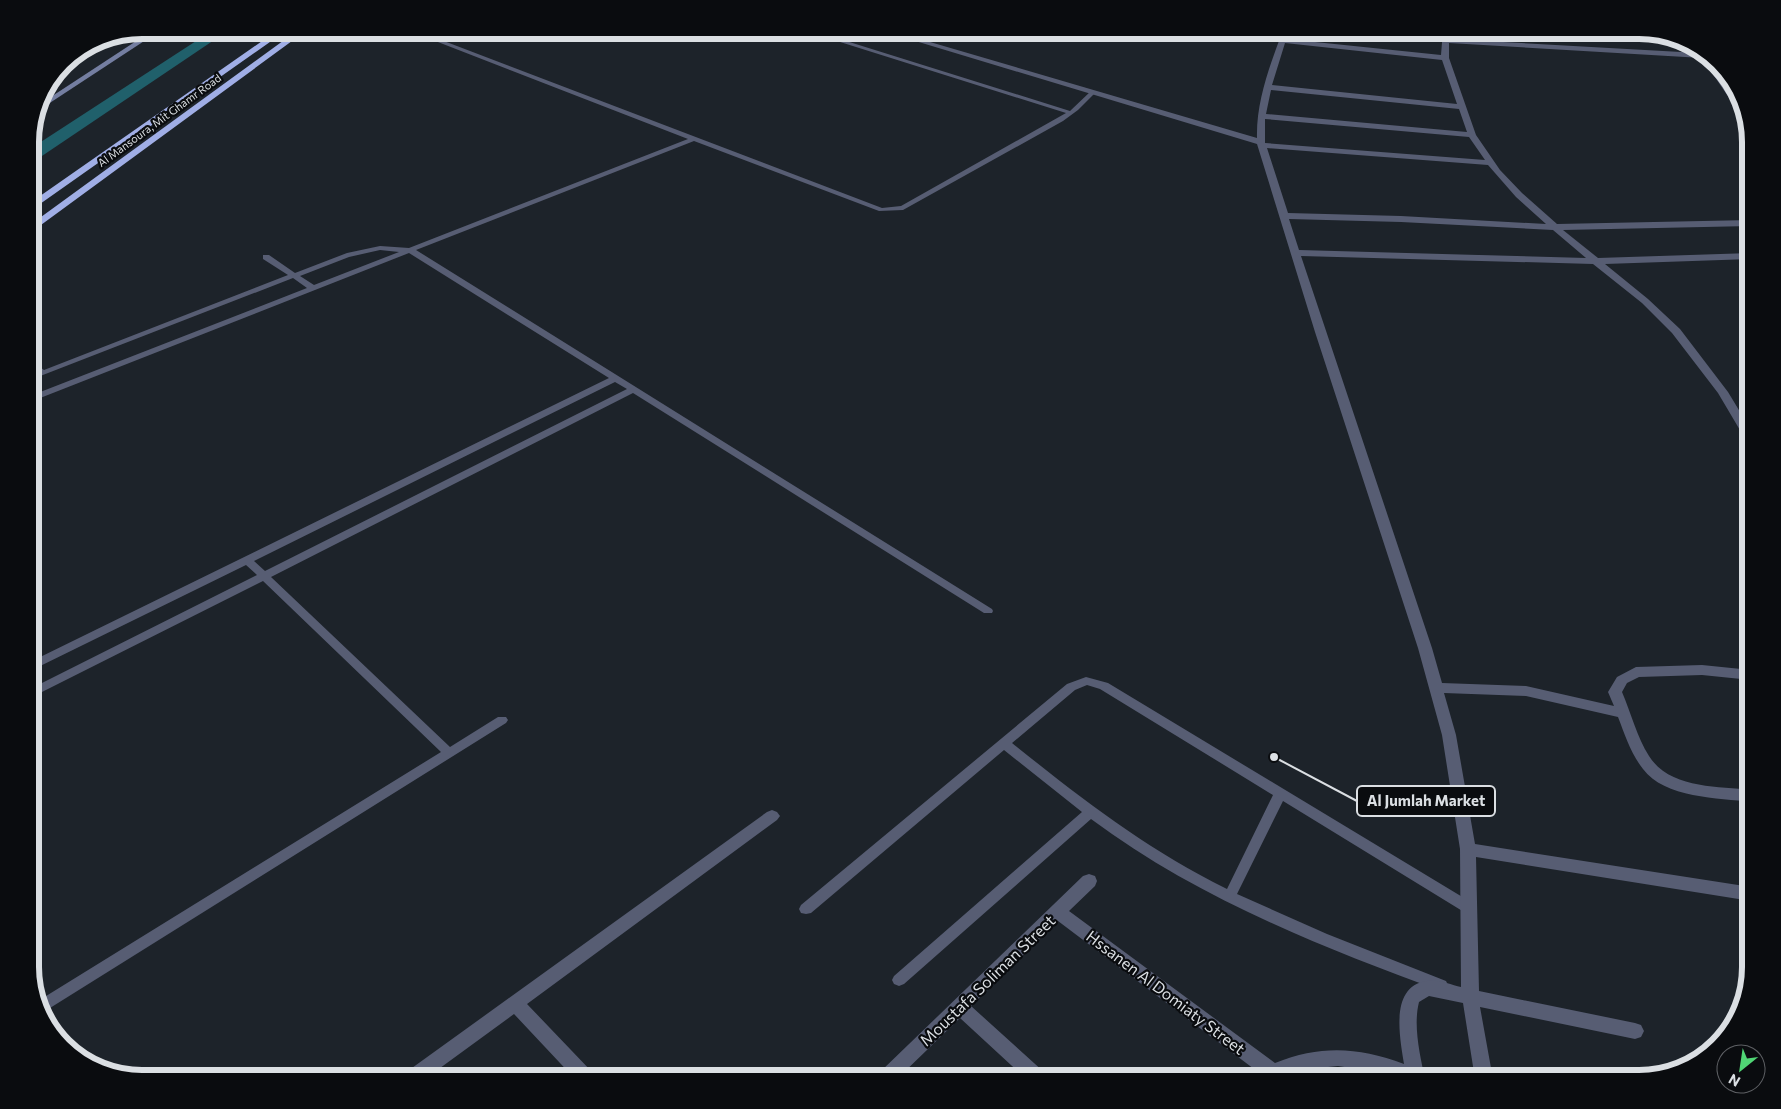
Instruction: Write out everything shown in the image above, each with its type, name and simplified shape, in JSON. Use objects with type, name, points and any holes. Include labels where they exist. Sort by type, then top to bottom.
[{"type":"highway","name":"Al Mansoura, Mit Ghamr Road","points":[[39,202],[270,39]]},
{"type":"highway","name":"Al Mansoura, Mit Ghamr Road","points":[[39,223],[291,39]]},
{"type":"main road","points":[[47,102],[144,39]]},
{"type":"street","points":[[913,39],[1262,144],[1490,163]]},
{"type":"street","points":[[1284,39],[1268,87],[1261,116],[1262,144],[1320,332],[1404,584],[1449,735],[1468,849],[1470,996],[1482,1070]]},
{"type":"street","points":[[1307,39],[1445,58]]},
{"type":"street","points":[[1695,55],[1447,41],[1445,58],[1472,135],[1490,163],[1519,195],[1554,227],[1645,301],[1676,331],[1723,392],[1742,425]]},
{"type":"street","points":[[1719,77],[1730,93]]},
{"type":"street","points":[[1268,87],[1462,107]]},
{"type":"street","points":[[1261,116],[1472,135]]},
{"type":"street","points":[[1284,216],[1400,219],[1554,227],[1742,223]]},
{"type":"street","points":[[1296,253],[1596,261],[1742,256]]},
{"type":"street","points":[[1742,674],[1702,670],[1636,672],[1622,680],[1615,692],[1638,747],[1655,773],[1680,785],[1710,792],[1742,795]]},
{"type":"street","points":[[1436,688],[1526,691],[1624,713]]},
{"type":"street","points":[[423,1070],[772,816]]},
{"type":"street","points":[[1468,849],[1742,893]]},
{"type":"street","name":"Moustafa Soliman Street","points":[[894,1070],[1090,881]]},
{"type":"street","name":"Hssanen Al Domiaty Street","points":[[1058,912],[1262,1070]]},
{"type":"street","points":[[1414,1070],[1409,1004],[1418,992],[1428,988],[1634,1031]]},
{"type":"street","points":[[515,1003],[578,1070]]},
{"type":"street","points":[[960,1007],[1029,1070]]},
{"type":"street","points":[[1280,1070],[1299,1062],[1355,1058],[1386,1064],[1399,1070]]},
{"type":"lane","points":[[433,39],[874,208],[888,211],[903,208],[1071,113],[1094,92]]},
{"type":"lane","points":[[834,39],[1071,113]]},
{"type":"lane","points":[[39,396],[693,139]]},
{"type":"lane","points":[[39,375],[363,250],[380,248],[410,250],[988,611]]},
{"type":"lane","points":[[266,256],[313,288]]},
{"type":"lane","points":[[76,360],[92,375]]},
{"type":"lane","points":[[39,370],[43,373]]},
{"type":"lane","points":[[39,663],[616,378]]},
{"type":"lane","points":[[39,689],[634,389]]},
{"type":"lane","points":[[247,560],[449,753]]},
{"type":"lane","points":[[806,909],[1071,687],[1086,681],[1104,686],[1469,908]]},
{"type":"lane","points":[[45,1004],[502,720]]},
{"type":"lane","points":[[1004,743],[1091,812],[1133,841],[1229,897],[1320,938],[1470,996]]},
{"type":"lane","points":[[1229,897],[1280,794]]},
{"type":"lane","points":[[899,980],[1091,812]]},
{"type":"waterway","points":[[39,150],[208,39]]},
{"type":"place","name":"Al Jumlah Market","points":[[1274,757]]}]
